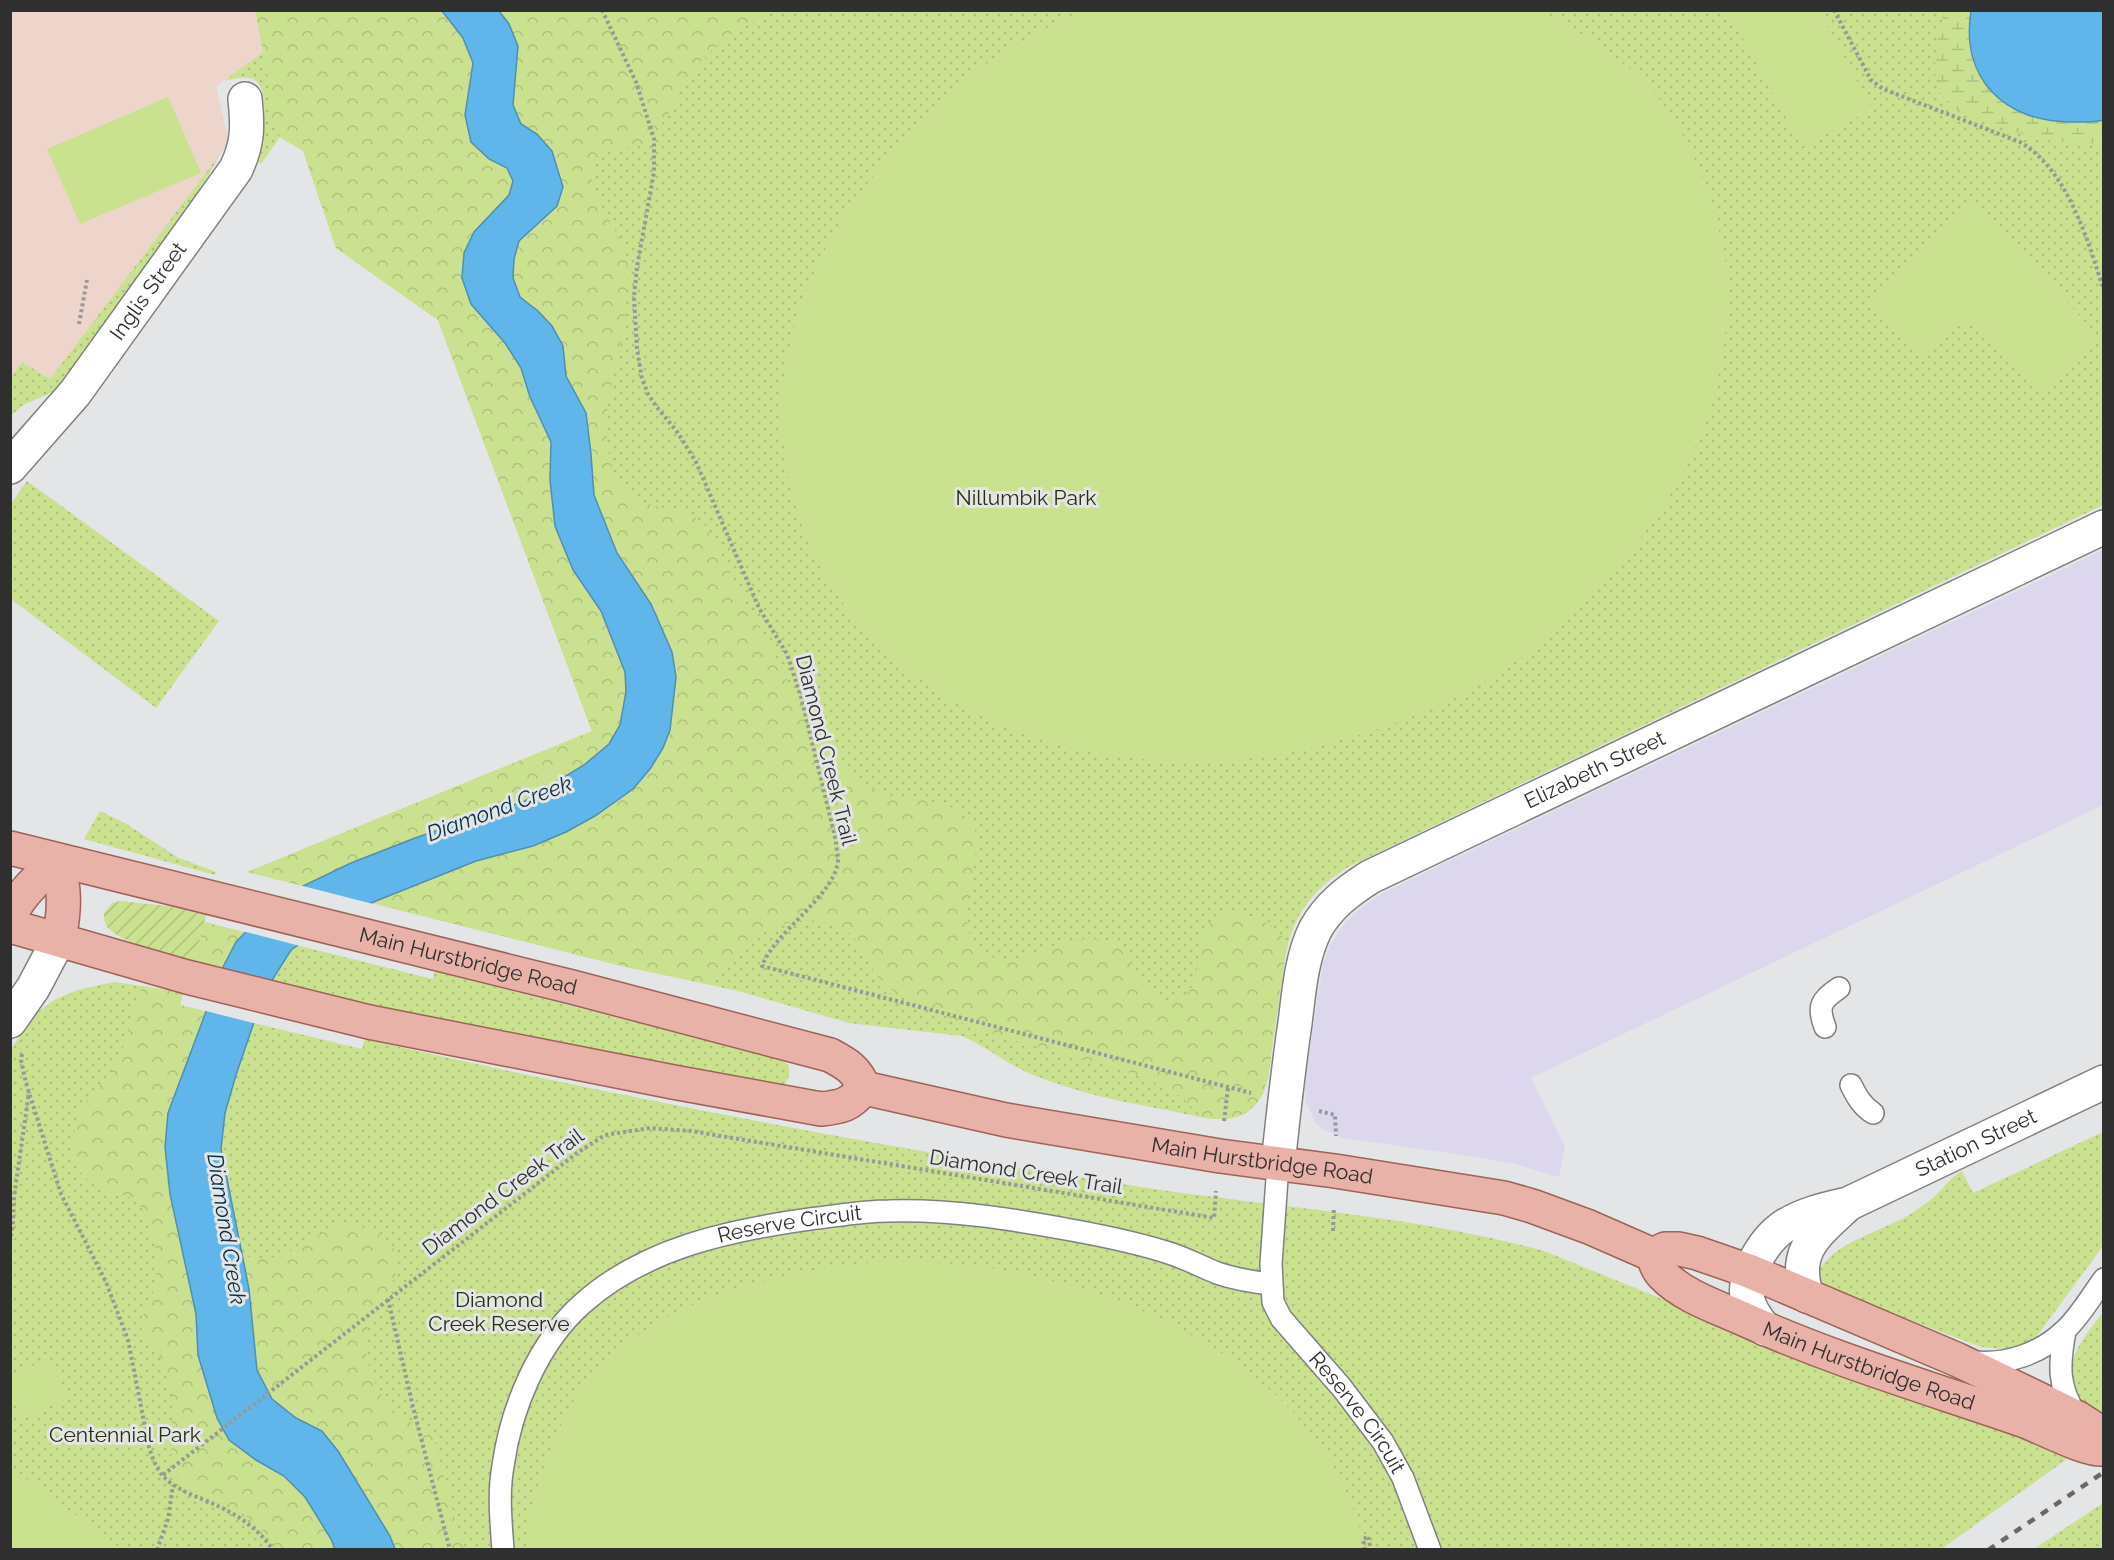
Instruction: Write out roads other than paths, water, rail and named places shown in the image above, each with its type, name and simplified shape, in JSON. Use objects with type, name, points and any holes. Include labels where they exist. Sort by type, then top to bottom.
[{"type":"main road","name":"Main Hurstbridge Road","points":[[10,848],[830,1054],[847,1064],[858,1075],[864,1088],[1006,1119],[1209,1154],[1346,1172],[1504,1198],[1589,1227],[1653,1255],[1665,1250],[1679,1249],[1697,1252],[1749,1271],[1958,1360],[2091,1426]]},
{"type":"main road","points":[[10,915],[18,900],[58,861],[64,886],[65,911],[59,939]]},
{"type":"main road","points":[[10,926],[187,977],[369,1022],[694,1086],[821,1109],[840,1107],[855,1100],[864,1088]]},
{"type":"main road","name":"Main Hurstbridge Road","points":[[1653,1255],[1656,1266],[1663,1276],[1680,1288],[1765,1329],[1853,1364],[2046,1429],[2084,1446],[2103,1449]]},
{"type":"street","name":"Inglis Street","points":[[10,467],[75,393],[236,169],[244,151],[248,130],[245,99]]},
{"type":"street","name":"Elizabeth Street","points":[[1278,1164],[1301,974],[1316,929],[1328,909],[1346,892],[1370,877],[2103,527]]},
{"type":"street","points":[[18,1033],[33,988],[59,939]]},
{"type":"street","name":"Station Street","points":[[1765,1329],[1754,1316],[1748,1303],[1746,1288],[1749,1271],[1766,1243],[1782,1228],[1821,1211],[1848,1204],[2103,1082]]},
{"type":"street","name":"Station Street","points":[[1807,1296],[1803,1282],[1803,1255],[1816,1234],[1848,1204]]},
{"type":"lane","points":[[1825,1027],[1820,1010],[1822,1002],[1839,988]]},
{"type":"lane","points":[[1851,1086],[1858,1100],[1873,1113]]},
{"type":"lane","name":"Reserve Circuit","points":[[1278,1164],[1270,1284],[1273,1302],[1281,1317],[1342,1388],[1383,1442],[1403,1478],[1430,1550]]},
{"type":"lane","name":"Reserve Circuit","points":[[503,1550],[500,1506],[502,1466],[513,1422],[529,1379],[542,1353],[562,1325],[581,1305],[612,1280],[649,1260],[703,1240],[767,1225],[829,1217],[888,1211],[939,1212],[999,1218],[1073,1230],[1154,1248],[1232,1277],[1270,1284]]},
{"type":"lane","points":[[1958,1360],[1986,1363],[2007,1361],[2039,1348],[2065,1331],[2103,1279]]},
{"type":"lane","points":[[2065,1331],[2061,1353],[2061,1379],[2067,1401],[2091,1426]]},
{"type":"water","name":"Diamond Creek","points":[[442,11],[499,11],[509,24],[518,46],[513,105],[521,124],[537,134],[552,151],[563,187],[557,206],[519,241],[514,259],[513,278],[520,297],[552,326],[563,346],[566,376],[586,413],[594,495],[617,553],[651,604],[672,652],[676,677],[670,730],[663,748],[650,769],[633,789],[595,816],[566,832],[533,846],[476,861],[346,913],[291,950],[264,993],[225,1113],[221,1149],[249,1289],[257,1370],[272,1399],[296,1418],[322,1431],[338,1451],[390,1536],[395,1549],[335,1549],[305,1497],[284,1476],[256,1460],[229,1440],[217,1418],[198,1355],[196,1314],[170,1194],[165,1147],[168,1113],[222,969],[236,942],[280,897],[351,863],[415,838],[525,801],[584,765],[609,744],[620,725],[626,692],[625,672],[601,611],[573,570],[555,526],[550,480],[551,442],[530,397],[521,368],[505,343],[471,304],[462,278],[464,253],[474,232],[509,195],[513,181],[507,168],[489,159],[471,142],[465,115],[473,63],[463,38]]},
{"type":"water","points":[[1971,11],[2103,11],[2103,120],[2071,122],[2047,120],[2007,105],[1992,92],[1980,76],[1973,57],[1969,35]]},
{"type":"railway","points":[[1988,1550],[2104,1472]]},
{"type":"park label","name":"Nillumbik Park","points":[[1026,498]]},
{"type":"park label","name":"Diamond Creek Reserve","points":[[499,1312]]},
{"type":"park label","name":"Centennial Park","points":[[125,1435]]}]
